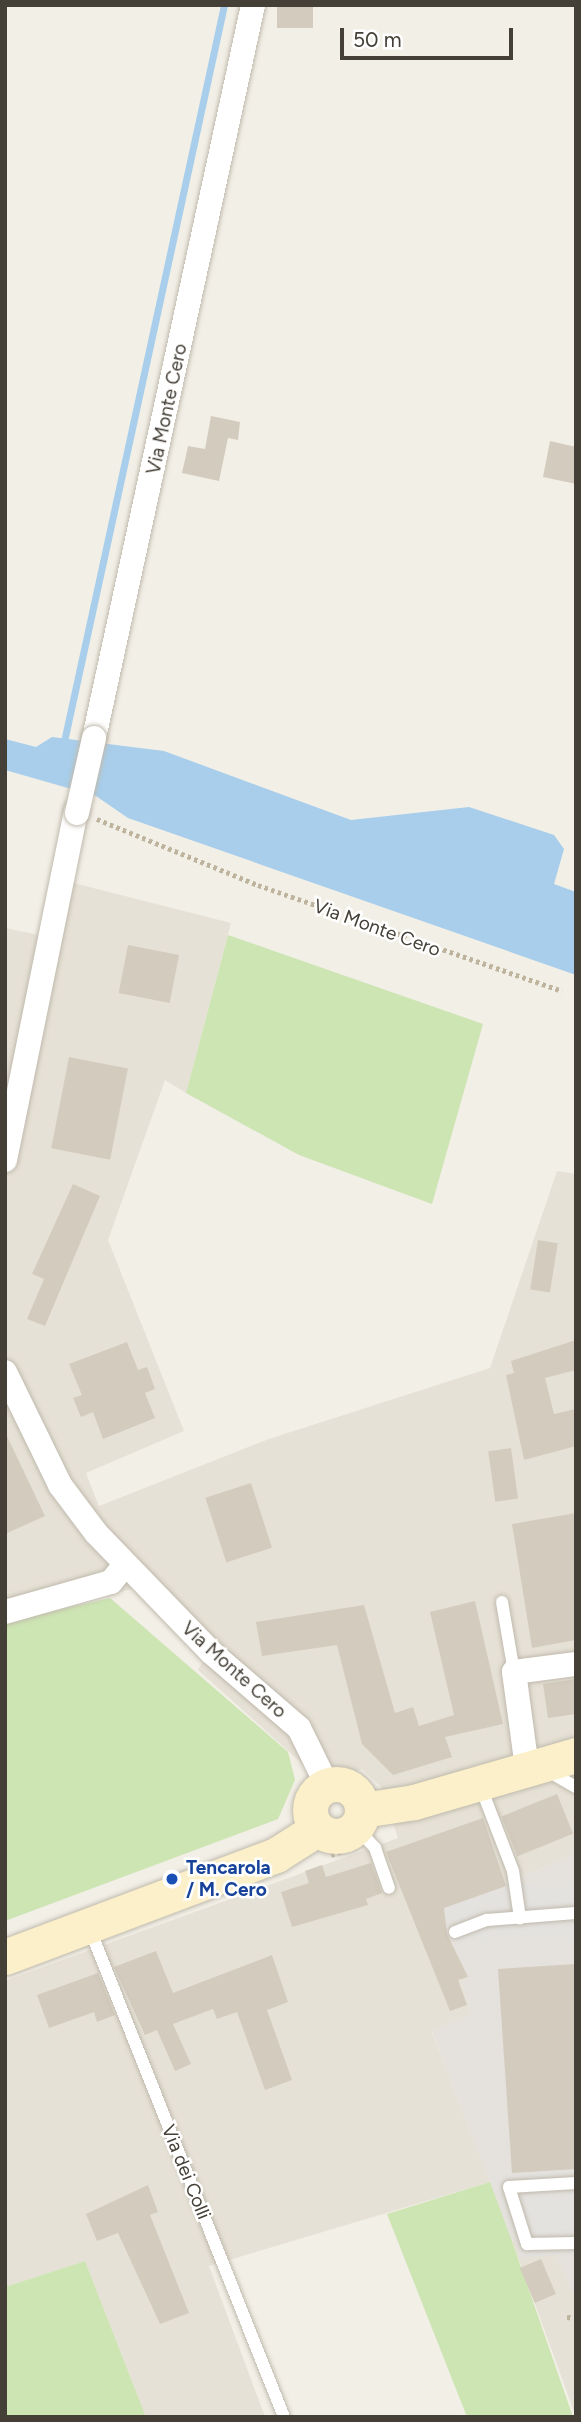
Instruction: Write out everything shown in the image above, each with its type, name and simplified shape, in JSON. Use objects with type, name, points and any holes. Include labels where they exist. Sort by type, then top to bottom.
[{"type":"main road","points":[[317,1829],[337,1836],[359,1819],[531,1766],[576,1755]]},
{"type":"main road","points":[[317,1829],[310,1804],[327,1785],[351,1788],[359,1819]]},
{"type":"main road","points":[[5,1957],[276,1855],[317,1829]]},
{"type":"street","name":"Via Monte Cero","points":[[5,1160],[77,812],[253,5]]},
{"type":"street","name":"Via Monte Cero","points":[[5,1372],[60,1485],[125,1566],[212,1653],[299,1728],[327,1785]]},
{"type":"street","points":[[5,1612],[111,1582],[125,1566]]},
{"type":"street","points":[[531,1766],[514,1672],[576,1664]]},
{"type":"lane","points":[[502,1602],[514,1672]]},
{"type":"lane","points":[[531,1766],[576,1787]]},
{"type":"lane","points":[[480,1782],[513,1871],[520,1918]]},
{"type":"lane","points":[[359,1819],[375,1848],[389,1888]]},
{"type":"lane","points":[[455,1932],[520,1918],[576,1913]]},
{"type":"lane","name":"Via dei Colli","points":[[89,1927],[284,2417]]},
{"type":"lane","points":[[576,2183],[509,2187],[527,2244],[576,2243]]},
{"type":"path","name":"Via Monte Cero","points":[[77,812],[258,885],[562,991]]},
{"type":"path","points":[[567,2317],[576,2318]]},
{"type":"shaded area","points":[[54,878],[231,923],[186,1093],[165,1080],[108,1240],[184,1431],[86,1473],[99,1506],[269,1439],[490,1368],[557,1171],[576,1174],[576,1854],[440,1910],[471,2014],[432,2032],[490,2182],[209,2266],[265,2417],[146,2417],[85,2261],[5,2287],[5,1981],[398,1838],[381,1787],[362,1769],[324,1783],[198,1670],[214,1643],[151,1584],[5,1622],[5,928],[39,935]]},
{"type":"shaded area","points":[[576,1854],[576,2294],[573,2294],[544,2229],[512,2241],[432,2031],[471,2014],[440,1910]]},
{"type":"shaded area","points":[[511,1884],[576,1885],[576,1941],[458,1942],[444,1908]]},
{"type":"shaded area","points":[[576,2169],[576,2254],[521,2257],[492,2177]]},
{"type":"shaded area","points":[[544,2229],[576,2294],[576,2417],[512,2241]]},
{"type":"green space","points":[[228,935],[483,1024],[432,1204],[299,1155],[186,1093]]},
{"type":"green space","points":[[110,1598],[288,1752],[295,1780],[278,1819],[5,1921],[5,1622]]},
{"type":"green space","points":[[490,2182],[573,2417],[467,2417],[387,2214]]},
{"type":"green space","points":[[85,2261],[146,2417],[5,2417],[5,2287]]},
{"type":"water","points":[[52,737],[164,751],[351,820],[469,807],[554,835],[564,849],[554,884],[576,892],[576,975],[128,818],[96,796],[5,770],[5,739],[36,747]]},
{"type":"building","points":[[277,5],[313,5],[313,28],[277,28]]},
{"type":"building","points":[[211,416],[240,422],[238,440],[228,438],[219,481],[182,473],[188,446],[205,449]]},
{"type":"building","points":[[550,441],[576,447],[576,484],[543,477]]},
{"type":"building","points":[[128,945],[179,955],[170,1003],[119,993]]},
{"type":"building","points":[[69,1057],[128,1068],[110,1160],[51,1148]]},
{"type":"building","points":[[73,1184],[100,1196],[45,1326],[27,1319],[44,1279],[32,1274]]},
{"type":"building","points":[[538,1240],[558,1243],[550,1293],[530,1289]]},
{"type":"building","points":[[576,1340],[576,1370],[545,1378],[554,1414],[576,1409],[576,1446],[524,1460],[506,1375],[514,1373],[511,1361]]},
{"type":"building","points":[[127,1342],[138,1370],[147,1367],[155,1389],[145,1393],[155,1418],[103,1439],[93,1412],[81,1417],[73,1398],[82,1395],[69,1364]]},
{"type":"building","points":[[5,1432],[45,1516],[5,1534]]},
{"type":"building","points":[[511,1448],[518,1499],[495,1502],[488,1451]]},
{"type":"building","points":[[251,1483],[272,1548],[226,1563],[205,1498]]},
{"type":"building","points":[[576,1513],[576,1640],[532,1648],[512,1524]]},
{"type":"building","points":[[475,1601],[503,1724],[445,1737],[452,1757],[393,1775],[362,1744],[337,1645],[262,1656],[256,1622],[364,1605],[395,1713],[413,1707],[419,1726],[454,1715],[430,1612]]},
{"type":"building","points":[[576,1679],[576,1714],[548,1718],[543,1684]]},
{"type":"building","points":[[557,1794],[573,1834],[517,1856],[501,1816]]},
{"type":"building","points":[[483,1818],[506,1886],[444,1908],[447,1934],[468,1977],[458,1980],[467,2005],[450,2011],[386,1852]]},
{"type":"building","points":[[371,1863],[382,1893],[366,1899],[368,1905],[292,1927],[281,1892],[309,1883],[305,1871],[322,1865],[326,1877]]},
{"type":"building","points":[[156,1951],[173,1993],[272,1955],[288,2002],[267,2010],[292,2080],[265,2090],[237,2012],[217,2019],[213,2009],[173,2024],[191,2064],[175,2071],[157,2030],[145,2035],[114,1967]]},
{"type":"building","points":[[576,1964],[576,2169],[512,2173],[498,1969]]},
{"type":"building","points":[[98,1973],[115,2015],[97,2022],[94,2012],[49,2028],[37,1995]]},
{"type":"building","points":[[148,2185],[158,2212],[150,2215],[189,2313],[160,2324],[118,2233],[97,2241],[86,2214]]},
{"type":"building","points":[[541,2259],[556,2294],[535,2303],[520,2268]]},
{"type":"waterway","points":[[63,746],[224,5]]},
{"type":"place","name":"Tencarola / M. Cero","points":[[172,1879]]}]
